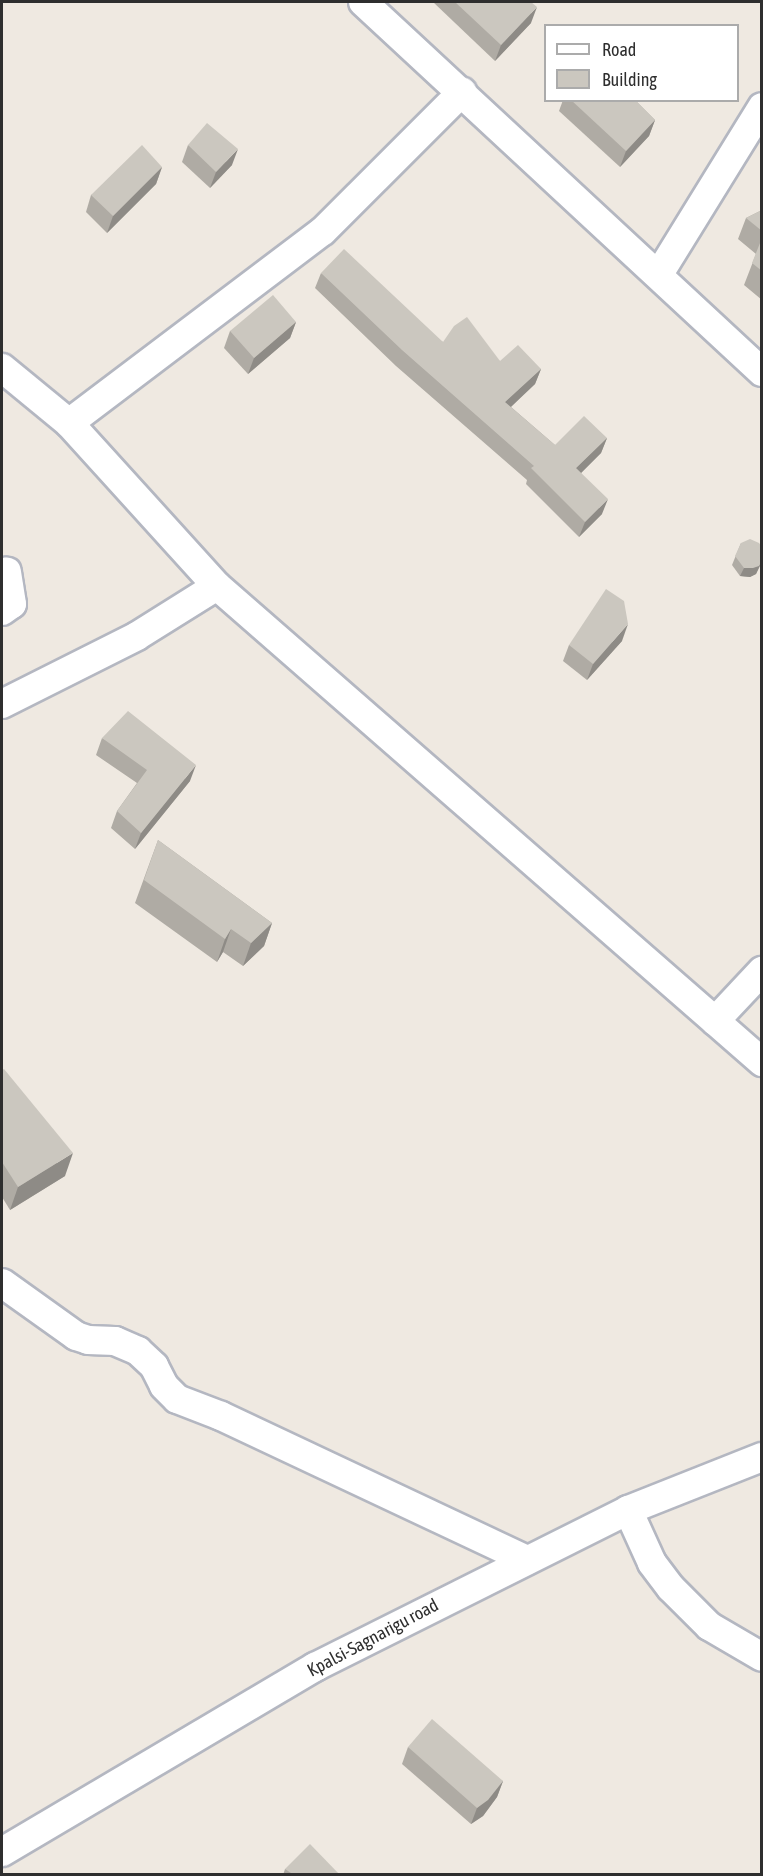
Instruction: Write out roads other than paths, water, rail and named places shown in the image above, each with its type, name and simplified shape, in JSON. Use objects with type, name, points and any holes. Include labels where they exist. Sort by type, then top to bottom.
[{"type":"street","points":[[363,2],[659,274],[762,372]]},
{"type":"street","points":[[69,423],[323,231],[462,92]]},
{"type":"street","points":[[659,274],[762,107]]},
{"type":"street","points":[[2,368],[69,423],[217,586],[762,1062]]},
{"type":"street","points":[[2,612],[12,604],[7,571]]},
{"type":"street","points":[[2,704],[137,636],[217,586]]},
{"type":"street","points":[[715,1021],[762,971]]},
{"type":"street","points":[[2,1283],[76,1336],[115,1341],[138,1351],[154,1366],[164,1386],[177,1399],[221,1416],[527,1560]]},
{"type":"street","name":"Kpalsi-Sagnarigu road","points":[[2,1852],[315,1667],[628,1510],[762,1457]]},
{"type":"street","points":[[628,1510],[652,1563],[670,1588],[710,1626],[762,1657]]}]
